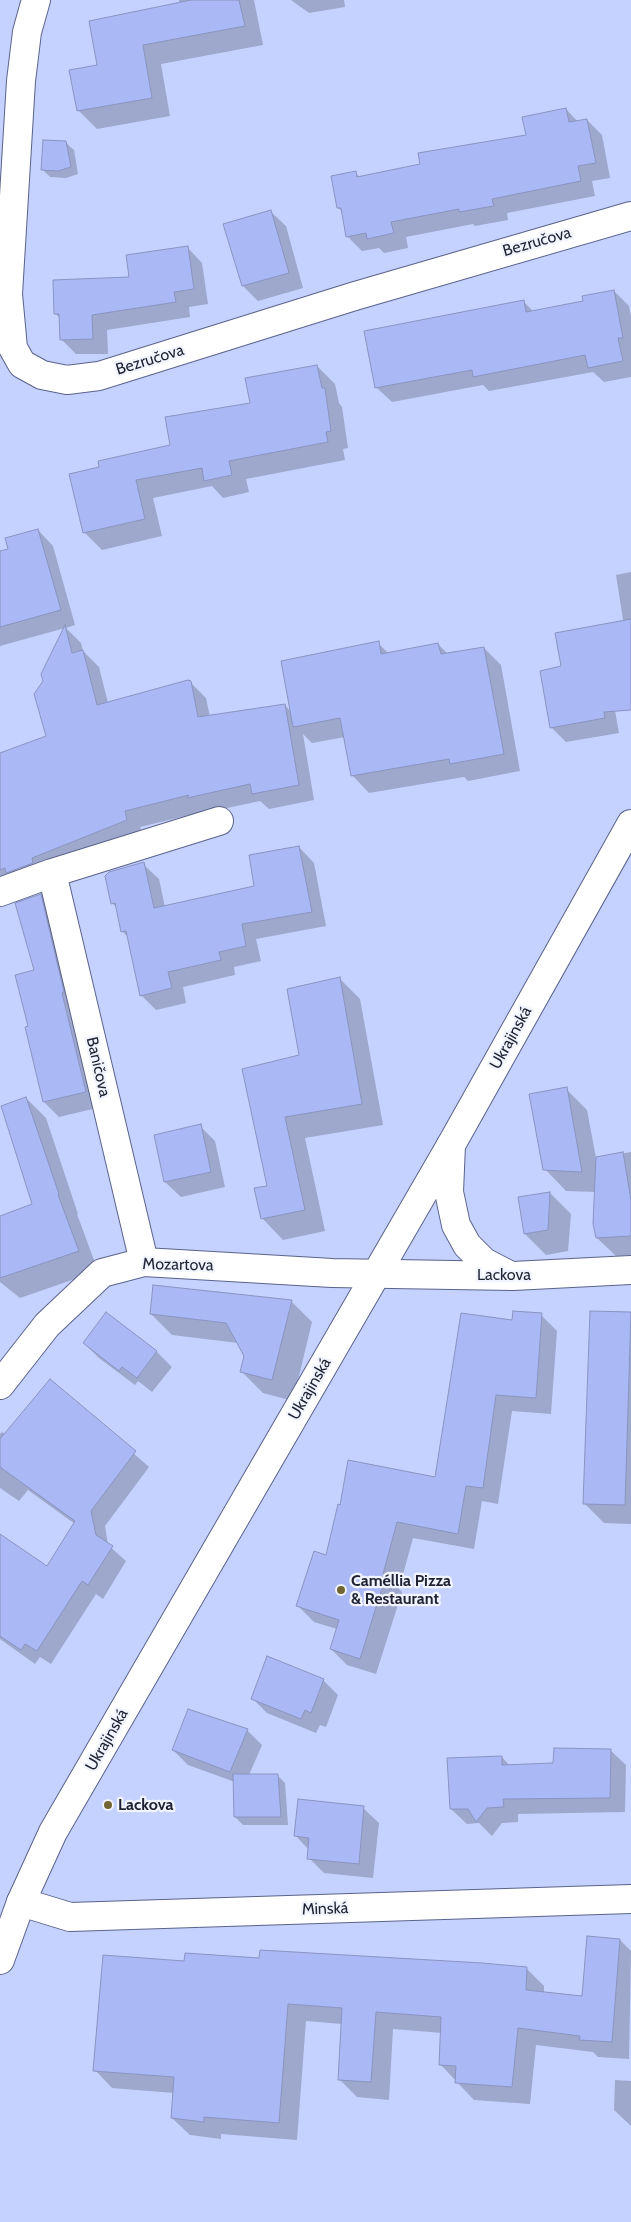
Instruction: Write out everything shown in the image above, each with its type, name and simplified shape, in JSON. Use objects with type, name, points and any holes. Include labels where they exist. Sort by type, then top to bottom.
[{"type":"street","name":"Bezručova","points":[[36,0],[27,32],[21,81],[4,296],[13,348],[22,364],[42,375],[67,380],[99,376],[355,296],[631,216]]},
{"type":"street","points":[[0,892],[52,873],[219,821]]},
{"type":"street","name":"Ukrajinská","points":[[0,1960],[21,1902],[53,1832],[451,1145],[631,824]]},
{"type":"street","name":"Baničova","points":[[52,873],[144,1262]]},
{"type":"street","points":[[451,1145],[450,1192],[456,1225],[466,1245],[484,1262],[513,1276]]},
{"type":"street","name":"Mozartova","points":[[0,1385],[46,1326],[102,1273],[144,1262],[377,1274]]},
{"type":"street","name":"Lackova","points":[[377,1274],[513,1276],[631,1270]]},
{"type":"street","name":"Minská","points":[[21,1902],[70,1917],[631,1899]]},
{"type":"building","points":[[191,0],[239,0],[245,26],[143,45],[152,98],[77,111],[69,70],[97,65],[89,21]]},
{"type":"building","points":[[566,108],[569,122],[587,119],[596,163],[578,166],[581,181],[492,199],[494,206],[459,212],[459,209],[391,222],[394,233],[367,239],[366,233],[346,237],[341,208],[337,208],[331,176],[356,171],[357,177],[420,164],[418,153],[526,135],[522,117]]},
{"type":"building","points":[[43,140],[66,141],[71,167],[58,171],[41,170]]},
{"type":"building","points":[[271,210],[289,273],[242,286],[223,224]]},
{"type":"building","points":[[188,246],[194,289],[174,292],[176,302],[92,315],[93,339],[60,340],[59,314],[54,314],[53,280],[129,277],[126,255]]},
{"type":"building","points":[[614,290],[623,338],[618,338],[623,361],[588,368],[585,355],[473,377],[472,370],[375,388],[364,331],[524,300],[526,312],[583,301],[582,296]]},
{"type":"building","points":[[317,365],[322,388],[325,388],[331,431],[326,432],[328,442],[229,461],[232,475],[204,481],[202,468],[136,480],[145,519],[83,533],[69,474],[99,467],[98,461],[170,445],[165,417],[250,403],[245,378]]},
{"type":"building","points":[[38,529],[61,610],[0,627],[0,551],[8,549],[5,538]]},
{"type":"building","points":[[631,619],[631,710],[604,712],[605,718],[550,728],[540,671],[561,666],[555,633]]},
{"type":"building","points":[[65,625],[72,653],[83,650],[97,705],[188,680],[191,681],[198,717],[285,704],[299,785],[252,794],[250,784],[187,798],[189,795],[125,811],[127,820],[32,858],[33,863],[6,873],[5,868],[0,870],[0,753],[46,736],[34,694],[43,681],[41,674]]},
{"type":"building","points":[[379,641],[381,654],[438,643],[441,654],[484,647],[504,754],[450,764],[449,759],[351,776],[340,718],[293,727],[281,661]]},
{"type":"building","points":[[299,846],[312,912],[242,924],[246,946],[219,952],[221,960],[168,972],[172,988],[140,996],[126,931],[121,932],[115,903],[111,904],[105,876],[109,872],[144,862],[154,908],[254,886],[249,855]]},
{"type":"building","points":[[41,894],[86,1092],[43,1102],[25,1027],[28,1026],[15,975],[34,970],[15,903]]},
{"type":"building","points":[[340,977],[362,1104],[285,1117],[305,1210],[261,1219],[254,1188],[267,1186],[242,1069],[299,1055],[287,989]]},
{"type":"building","points":[[567,1087],[582,1172],[543,1170],[529,1094]]},
{"type":"building","points":[[26,1097],[58,1195],[79,1251],[0,1278],[0,1216],[32,1204],[1,1106]]},
{"type":"building","points":[[201,1124],[211,1172],[164,1182],[154,1135]]},
{"type":"building","points":[[623,1152],[631,1200],[631,1236],[596,1238],[593,1224],[596,1157]]},
{"type":"building","points":[[550,1192],[548,1230],[524,1234],[518,1197]]},
{"type":"building","points":[[153,1285],[292,1300],[272,1380],[240,1372],[244,1356],[226,1323],[150,1314]]},
{"type":"building","points":[[513,1311],[542,1313],[536,1398],[496,1395],[483,1488],[466,1486],[458,1534],[397,1522],[383,1574],[386,1575],[360,1659],[330,1649],[339,1620],[296,1606],[314,1551],[326,1555],[338,1504],[340,1505],[348,1460],[435,1477],[461,1313],[512,1320]]},
{"type":"building","points":[[590,1311],[631,1312],[625,1505],[583,1504]]},
{"type":"building","points":[[106,1312],[157,1351],[137,1378],[122,1367],[119,1371],[83,1343]]},
{"type":"building","points":[[50,1379],[136,1451],[91,1511],[96,1535],[113,1546],[88,1585],[82,1581],[37,1651],[25,1644],[21,1650],[0,1636],[0,1534],[47,1566],[75,1521],[0,1467],[0,1439]]},
{"type":"building","points":[[267,1656],[324,1679],[311,1713],[305,1710],[301,1719],[251,1699]]},
{"type":"building","points":[[188,1709],[248,1729],[230,1772],[172,1750]]},
{"type":"building","points":[[554,1748],[611,1749],[610,1798],[503,1799],[504,1807],[487,1808],[476,1822],[468,1809],[450,1809],[447,1758],[502,1756],[502,1765],[553,1763]]},
{"type":"building","points":[[233,1774],[278,1774],[281,1817],[234,1817]]},
{"type":"building","points":[[298,1799],[364,1806],[359,1864],[307,1859],[309,1838],[294,1836]]},
{"type":"building","points":[[587,1936],[620,1939],[612,2042],[579,2040],[580,2036],[518,2028],[512,2087],[455,2083],[456,2066],[439,2065],[441,2017],[376,2012],[371,2082],[338,2080],[342,2008],[288,2004],[279,2123],[204,2117],[204,2122],[171,2118],[174,2077],[93,2071],[103,1955],[184,1961],[185,1953],[259,1958],[260,1950],[482,1963],[527,1967],[526,1990],[582,1996]]},
{"type":"place","name":"Caméllia Pizza & Restaurant","points":[[341,1590]]},
{"type":"place","name":"Lackova","points":[[108,1805]]}]
